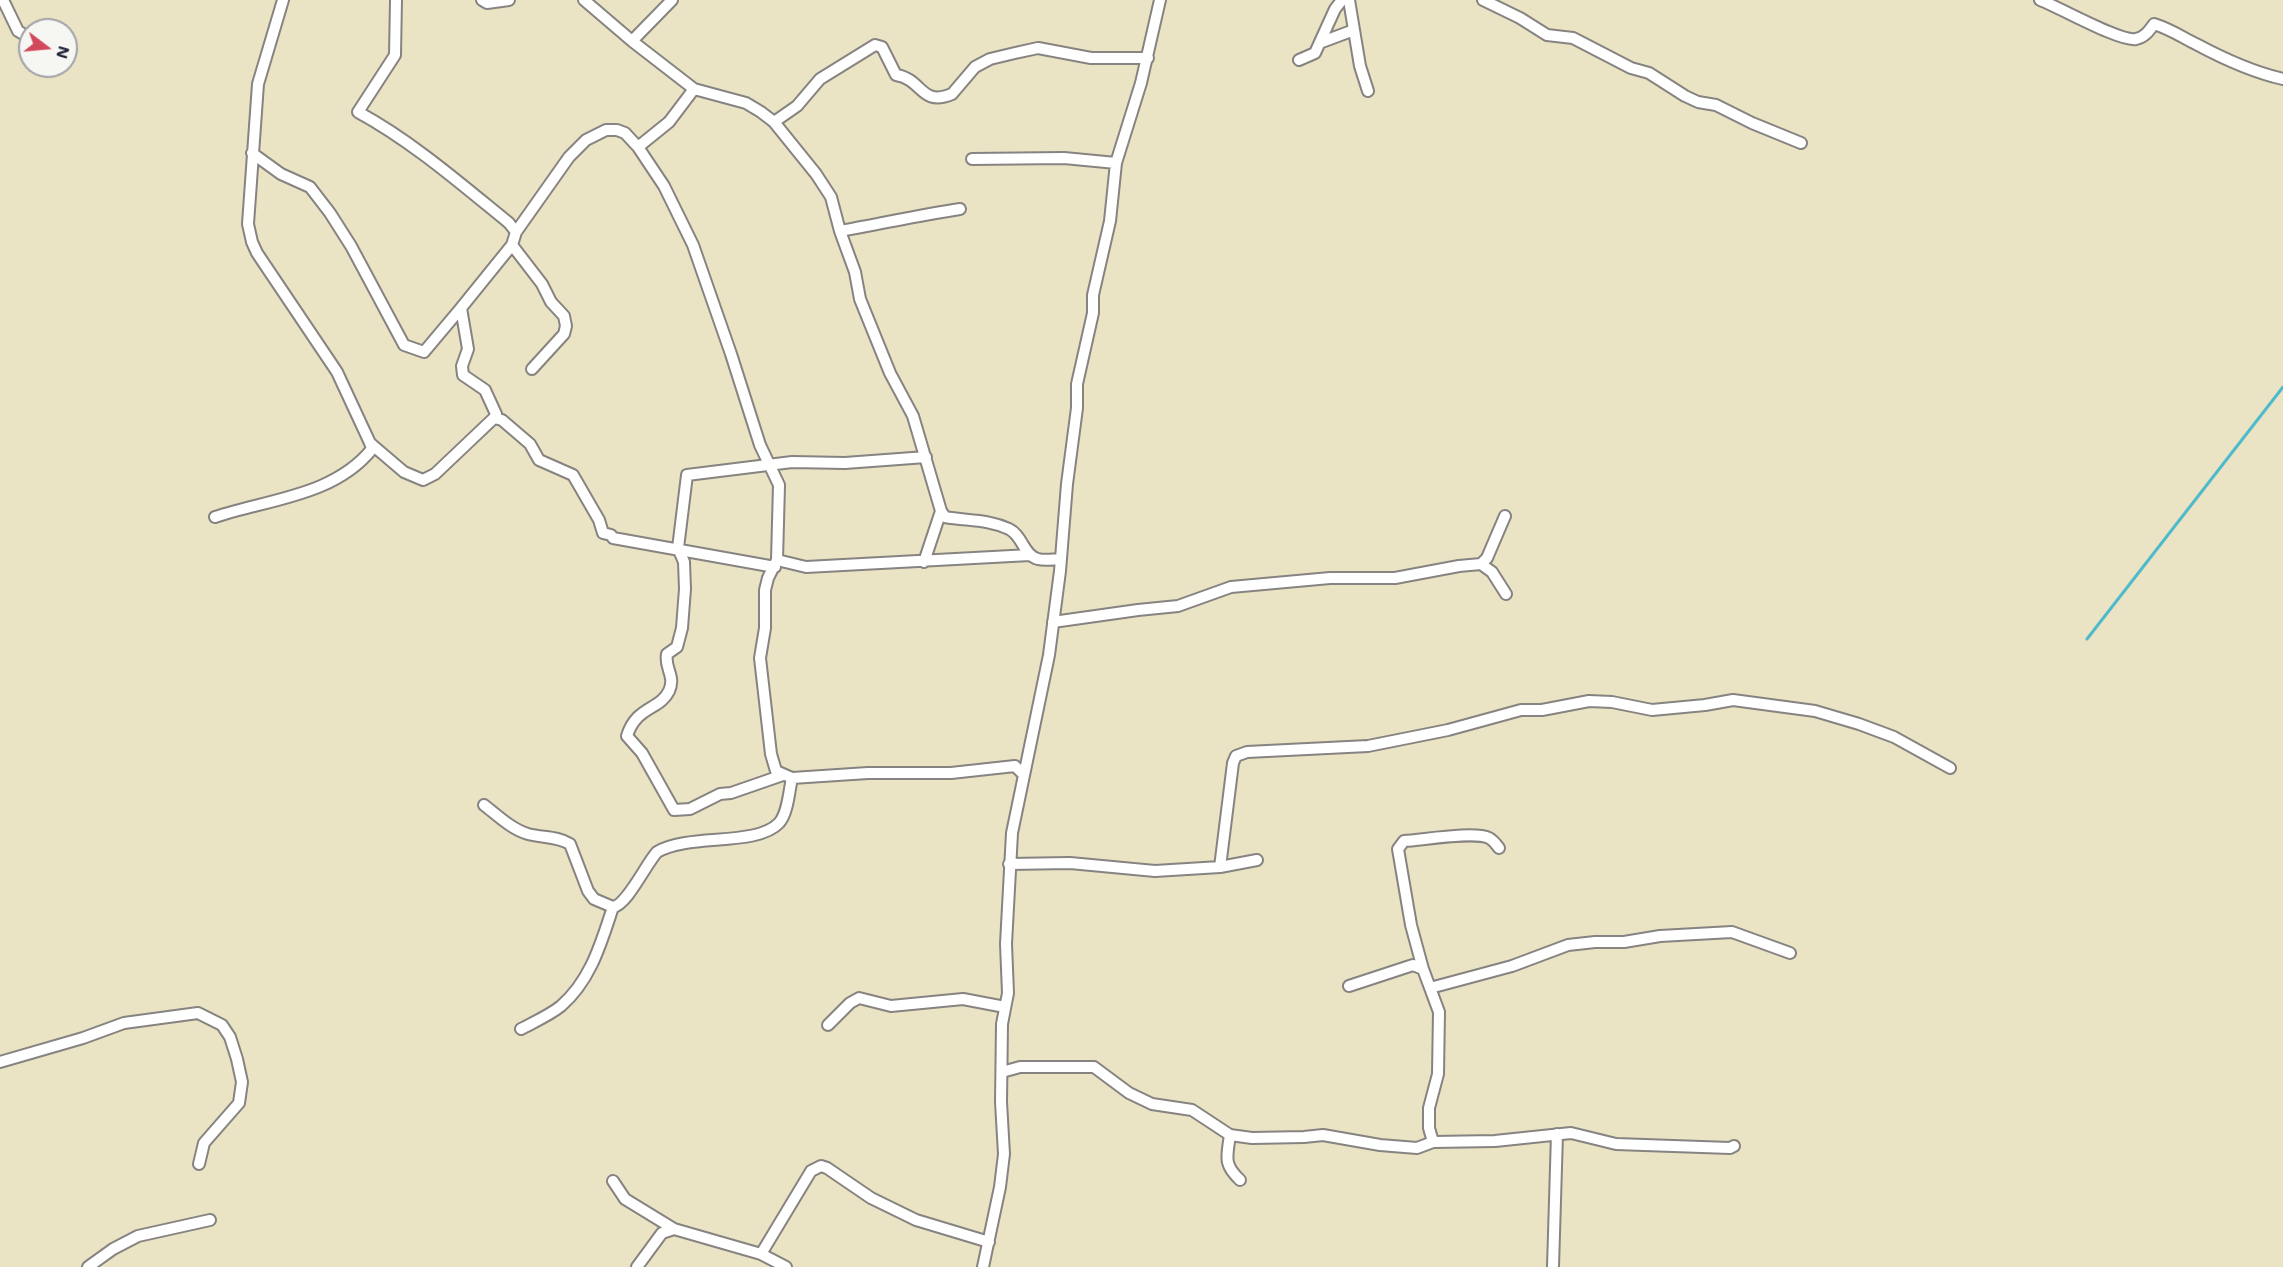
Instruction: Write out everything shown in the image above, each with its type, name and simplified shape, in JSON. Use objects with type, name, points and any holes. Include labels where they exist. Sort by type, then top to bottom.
[{"type":"street","points":[[3,0],[18,31]]},
{"type":"street","points":[[214,517],[294,496],[331,482],[355,467],[372,449],[337,372],[257,254],[248,224],[258,84],[283,0]]},
{"type":"street","points":[[396,0],[395,55],[358,112],[378,123],[444,171],[509,223],[516,232]]},
{"type":"street","points":[[482,0],[488,3],[509,0]]},
{"type":"street","points":[[584,0],[632,41],[694,88],[746,103],[774,122],[816,174],[831,197],[855,272],[860,299],[890,374],[913,416],[941,511],[945,517],[998,524],[1013,531],[1030,555],[1038,559],[1061,560]]},
{"type":"street","points":[[632,41],[672,0]]},
{"type":"street","points":[[983,1267],[1004,1164],[1002,1024],[1008,985],[1006,944],[1013,826],[1043,684],[1053,622],[1078,379],[1093,313],[1091,304],[1110,221],[1116,163],[1148,58],[1160,0]]},
{"type":"street","points":[[1299,60],[1315,53],[1322,42],[1335,9],[1342,0]]},
{"type":"street","points":[[1349,0],[1360,66],[1368,91]]},
{"type":"street","points":[[1483,0],[1547,35],[1573,38],[1631,68],[1649,73],[1684,96],[1698,102],[1716,105],[1801,143]]},
{"type":"street","points":[[2040,0],[2112,33],[2134,39],[2147,34],[2154,24],[2168,28],[2259,74],[2283,79]]},
{"type":"street","points":[[1322,42],[1354,30]]},
{"type":"street","points":[[774,122],[796,106],[820,79],[875,45],[882,47],[887,54],[890,66],[896,75],[905,76],[929,97],[935,98],[952,94],[966,76],[990,59],[1015,52],[1038,48],[1091,58],[1148,58]]},
{"type":"street","points":[[638,147],[669,122],[694,88]]},
{"type":"street","points":[[252,153],[281,174],[310,187],[351,246],[404,345],[424,352],[512,245],[516,232],[569,157],[586,140],[606,130],[617,130],[625,133],[638,147],[664,186],[693,245],[760,445],[779,485],[776,563],[765,590],[765,628],[760,658],[771,754],[776,771],[787,777]]},
{"type":"street","points":[[972,159],[1064,159],[1116,163]]},
{"type":"street","points":[[840,231],[960,209]]},
{"type":"street","points":[[512,245],[542,284],[551,302],[564,316],[566,326],[564,334],[532,369]]},
{"type":"street","points":[[370,443],[404,472],[423,480],[435,474],[494,418],[496,414],[485,390],[463,375],[462,366],[468,349],[461,308]]},
{"type":"street","points":[[494,418],[502,420],[530,444],[539,460],[573,476],[599,520],[603,533],[613,538],[806,567],[1030,555]]},
{"type":"street","points":[[926,457],[845,463],[792,462],[687,475],[678,548],[684,562],[686,589],[680,639],[677,647],[667,654],[666,659],[672,673],[670,689],[665,697],[645,710],[631,724],[627,736],[642,753],[674,810],[690,809],[720,794],[787,777],[868,773],[951,773],[1015,766],[1024,775]]},
{"type":"street","points":[[924,562],[941,511]]},
{"type":"street","points":[[1053,622],[1178,606],[1231,588],[1330,578],[1395,578],[1481,564],[1487,558],[1505,516]]},
{"type":"street","points":[[1481,564],[1492,572],[1506,594]]},
{"type":"street","points":[[1220,867],[1233,763],[1236,756],[1247,752],[1368,746],[1448,730],[1521,710],[1542,710],[1588,701],[1612,702],[1652,710],[1733,700],[1753,701],[1815,711],[1859,724],[1893,737],[1950,768]]},
{"type":"street","points":[[484,805],[515,828],[529,834],[564,840],[570,844],[588,891],[594,899],[613,907],[618,906],[625,899],[652,857],[664,848],[693,841],[751,836],[778,824],[782,818],[787,777]]},
{"type":"street","points":[[1433,1142],[1429,1128],[1429,1108],[1438,1074],[1439,1012],[1423,969],[1411,925],[1398,849],[1400,843],[1404,841],[1464,836],[1491,839],[1499,848]]},
{"type":"street","points":[[1009,864],[1070,863],[1155,872],[1220,867],[1257,860]]},
{"type":"street","points":[[521,1029],[560,1007],[577,990],[596,958],[613,907]]},
{"type":"street","points":[[1430,988],[1512,966],[1568,945],[1595,942],[1624,942],[1660,936],[1732,932],[1790,953]]},
{"type":"street","points":[[1348,986],[1413,965],[1423,969]]},
{"type":"street","points":[[828,1025],[850,1003],[859,998],[891,1006],[963,999],[1005,1007]]},
{"type":"street","points":[[0,1062],[83,1038],[124,1023],[198,1013],[222,1025],[230,1037],[237,1059],[242,1082],[239,1103],[204,1143],[199,1164]]},
{"type":"street","points":[[1002,1072],[1020,1067],[1094,1066],[1129,1093],[1152,1104],[1192,1110],[1230,1135],[1252,1138],[1323,1135],[1417,1148],[1433,1142],[1495,1141],[1571,1133],[1616,1144],[1686,1148],[1730,1148],[1734,1146]]},
{"type":"street","points":[[1553,1267],[1557,1134]]},
{"type":"street","points":[[1230,1135],[1227,1163],[1240,1180]]},
{"type":"street","points":[[761,1254],[811,1171],[821,1166],[871,1198],[916,1220],[989,1242]]},
{"type":"street","points":[[613,1181],[625,1199],[674,1229],[761,1254],[786,1267]]},
{"type":"street","points":[[88,1267],[113,1249],[138,1236],[210,1220]]},
{"type":"street","points":[[638,1267],[662,1233],[674,1229]]},
{"type":"waterway","points":[[2087,639],[2283,387]]}]
